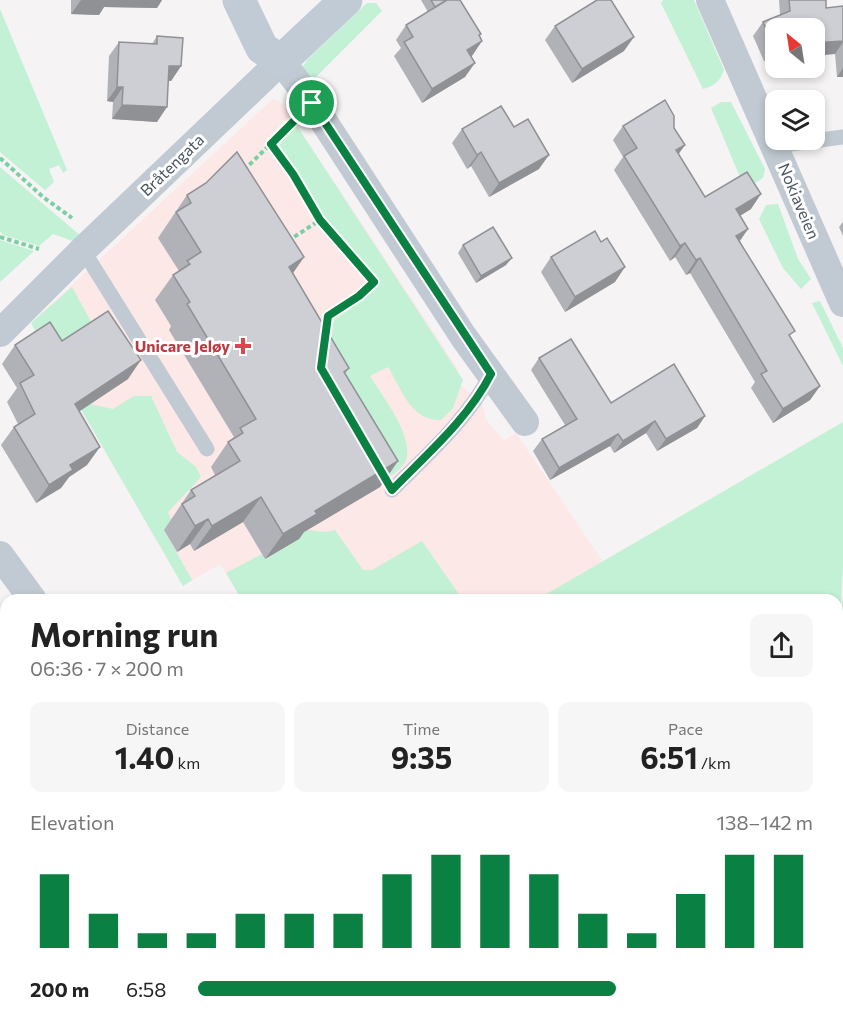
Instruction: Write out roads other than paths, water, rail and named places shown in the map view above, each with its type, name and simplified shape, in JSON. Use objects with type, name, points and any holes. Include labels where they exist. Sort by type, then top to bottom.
[{"type":"street","points":[[239,0],[262,48],[281,62],[312,103],[525,422]]},
{"type":"street","name":"Bråtengata","points":[[0,333],[346,0]]},
{"type":"street","name":"Nokiaveien","points":[[710,0],[765,122]]},
{"type":"street","name":"Nokiaveien","points":[[778,150],[843,303]]},
{"type":"street","points":[[0,555],[29,594]]},
{"type":"lane","points":[[825,139],[843,137]]},
{"type":"lane","points":[[90,244],[207,448]]},
{"type":"lane","points":[[392,490],[481,394],[491,374]]},
{"type":"place","name":"Unicare Jeløy","points":[[243,346]]}]
